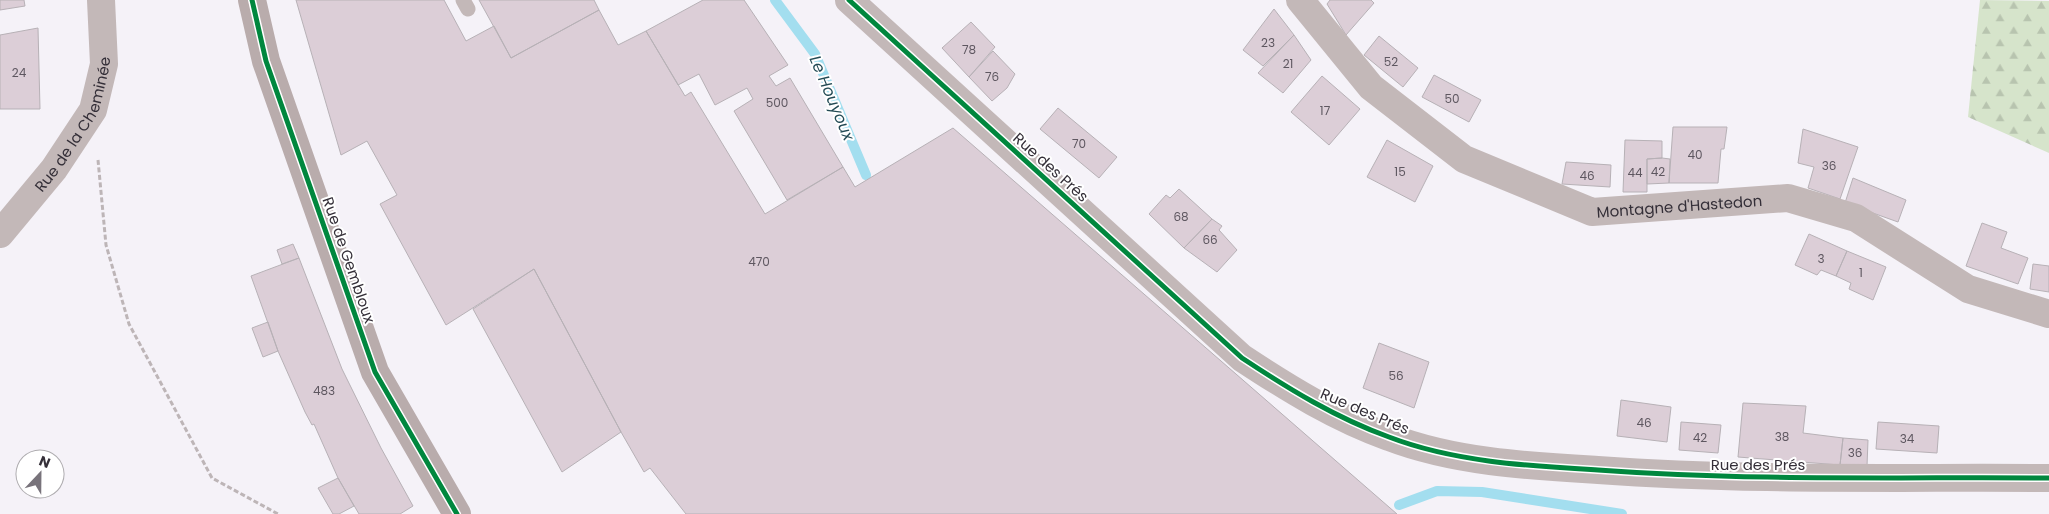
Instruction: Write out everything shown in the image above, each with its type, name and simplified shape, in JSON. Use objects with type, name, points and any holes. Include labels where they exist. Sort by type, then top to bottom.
[{"type":"main road","name":"Rue de Gembloux","points":[[252,0],[266,61],[375,372],[458,514]]},
{"type":"street","name":"Rue de la Cheminée","points":[[0,234],[54,169],[94,110],[104,64],[101,0]]},
{"type":"street","name":"Rue des Prés","points":[[849,0],[1242,358],[1317,405],[1390,438],[1452,455],[1512,464],[1683,476],[2049,478]]},
{"type":"street","name":"Montagne d'Hastedon","points":[[1300,0],[1371,87],[1464,159],[1492,171],[1592,212],[1788,198],[1856,218],[1968,289],[2049,314]]},
{"type":"path","points":[[98,159],[106,245],[129,324],[212,478],[278,514]]},
{"type":"green space","points":[[1980,0],[2049,1],[2049,153],[1968,117]]},
{"type":"building","points":[[0,0],[24,0],[25,6],[0,10]]},
{"type":"building","points":[[296,0],[444,0],[466,41],[494,26],[511,58],[599,10],[618,45],[646,31],[685,96],[691,92],[765,214],[843,167],[855,187],[953,128],[1397,514],[686,514],[650,468],[644,472],[534,269],[446,325],[380,204],[397,195],[367,141],[341,155]]},
{"type":"building","points":[[479,0],[594,0],[599,10],[511,58]]},
{"type":"building","points":[[703,0],[744,0],[788,65],[769,76],[776,86],[790,78],[843,167],[787,200],[734,111],[753,99],[747,88],[715,105],[699,74],[678,85],[646,31]]},
{"type":"building","points":[[1330,0],[1371,0],[1374,3],[1346,35],[1327,4]]},
{"type":"building","points":[[1274,9],[1294,35],[1263,66],[1243,50]]},
{"type":"building","points":[[971,22],[995,47],[969,77],[942,48]]},
{"type":"building","points":[[38,28],[40,109],[0,109],[0,35]]},
{"type":"building","points":[[1294,35],[1311,60],[1283,93],[1258,73]]},
{"type":"building","points":[[1379,36],[1418,68],[1403,87],[1364,55]]},
{"type":"building","points":[[993,51],[1015,74],[1007,88],[992,101],[969,77]]},
{"type":"building","points":[[1434,75],[1481,100],[1469,122],[1422,97]]},
{"type":"building","points":[[1322,76],[1360,109],[1329,145],[1291,112]]},
{"type":"building","points":[[1058,108],[1117,157],[1099,178],[1040,129]]},
{"type":"building","points":[[1673,127],[1727,127],[1724,149],[1721,149],[1718,183],[1669,183]]},
{"type":"building","points":[[1803,129],[1858,147],[1840,199],[1808,188],[1814,167],[1798,163]]},
{"type":"building","points":[[1387,140],[1433,166],[1415,202],[1367,177]]},
{"type":"building","points":[[1625,140],[1662,141],[1662,158],[1647,159],[1647,192],[1623,192]]},
{"type":"building","points":[[1647,159],[1670,159],[1669,183],[1647,184]]},
{"type":"building","points":[[1566,162],[1611,165],[1610,187],[1562,184]]},
{"type":"building","points":[[1853,178],[1906,200],[1898,222],[1845,203]]},
{"type":"building","points":[[1179,189],[1212,219],[1184,248],[1149,214],[1166,195],[1170,198]]},
{"type":"building","points":[[1212,219],[1222,226],[1219,230],[1237,250],[1217,272],[1184,248]]},
{"type":"building","points":[[1982,223],[2007,232],[2001,248],[2028,258],[2018,284],[1966,266]]},
{"type":"building","points":[[1809,234],[1847,251],[1836,276],[1821,270],[1817,275],[1795,265]]},
{"type":"building","points":[[293,244],[299,258],[282,264],[277,250]]},
{"type":"building","points":[[1847,251],[1886,267],[1873,300],[1849,289],[1851,283],[1836,276]]},
{"type":"building","points":[[299,258],[342,369],[381,448],[413,506],[400,514],[359,514],[338,478],[314,424],[312,425],[305,412],[278,351],[251,276]]},
{"type":"building","points":[[2033,264],[2049,266],[2049,292],[2030,289]]},
{"type":"building","points":[[534,269],[621,432],[562,472],[473,309]]},
{"type":"building","points":[[268,322],[278,351],[263,357],[252,328]]},
{"type":"building","points":[[1379,343],[1429,362],[1414,408],[1363,388]]},
{"type":"building","points":[[1621,400],[1671,407],[1667,442],[1617,436]]},
{"type":"building","points":[[1743,403],[1806,406],[1803,433],[1843,438],[1840,465],[1738,457]]},
{"type":"building","points":[[1681,422],[1721,425],[1718,453],[1679,450]]},
{"type":"building","points":[[1878,422],[1939,426],[1937,453],[1876,449]]},
{"type":"building","points":[[1843,438],[1868,440],[1867,466],[1840,465]]},
{"type":"building","points":[[338,478],[354,506],[339,514],[333,514],[318,488]]},
{"type":"waterway","name":"Le Houyoux","points":[[775,0],[815,54],[866,175]]},
{"type":"waterway","name":"Le Houyoux","points":[[1399,505],[1437,491],[1482,492],[1622,514]]},
{"type":"cycle path","points":[[252,0],[266,61],[375,372],[457,514]]},
{"type":"cycle path","points":[[849,0],[1242,358],[1313,402],[1350,421],[1389,437],[1439,452],[1545,467],[1711,476],[2049,478]]}]
